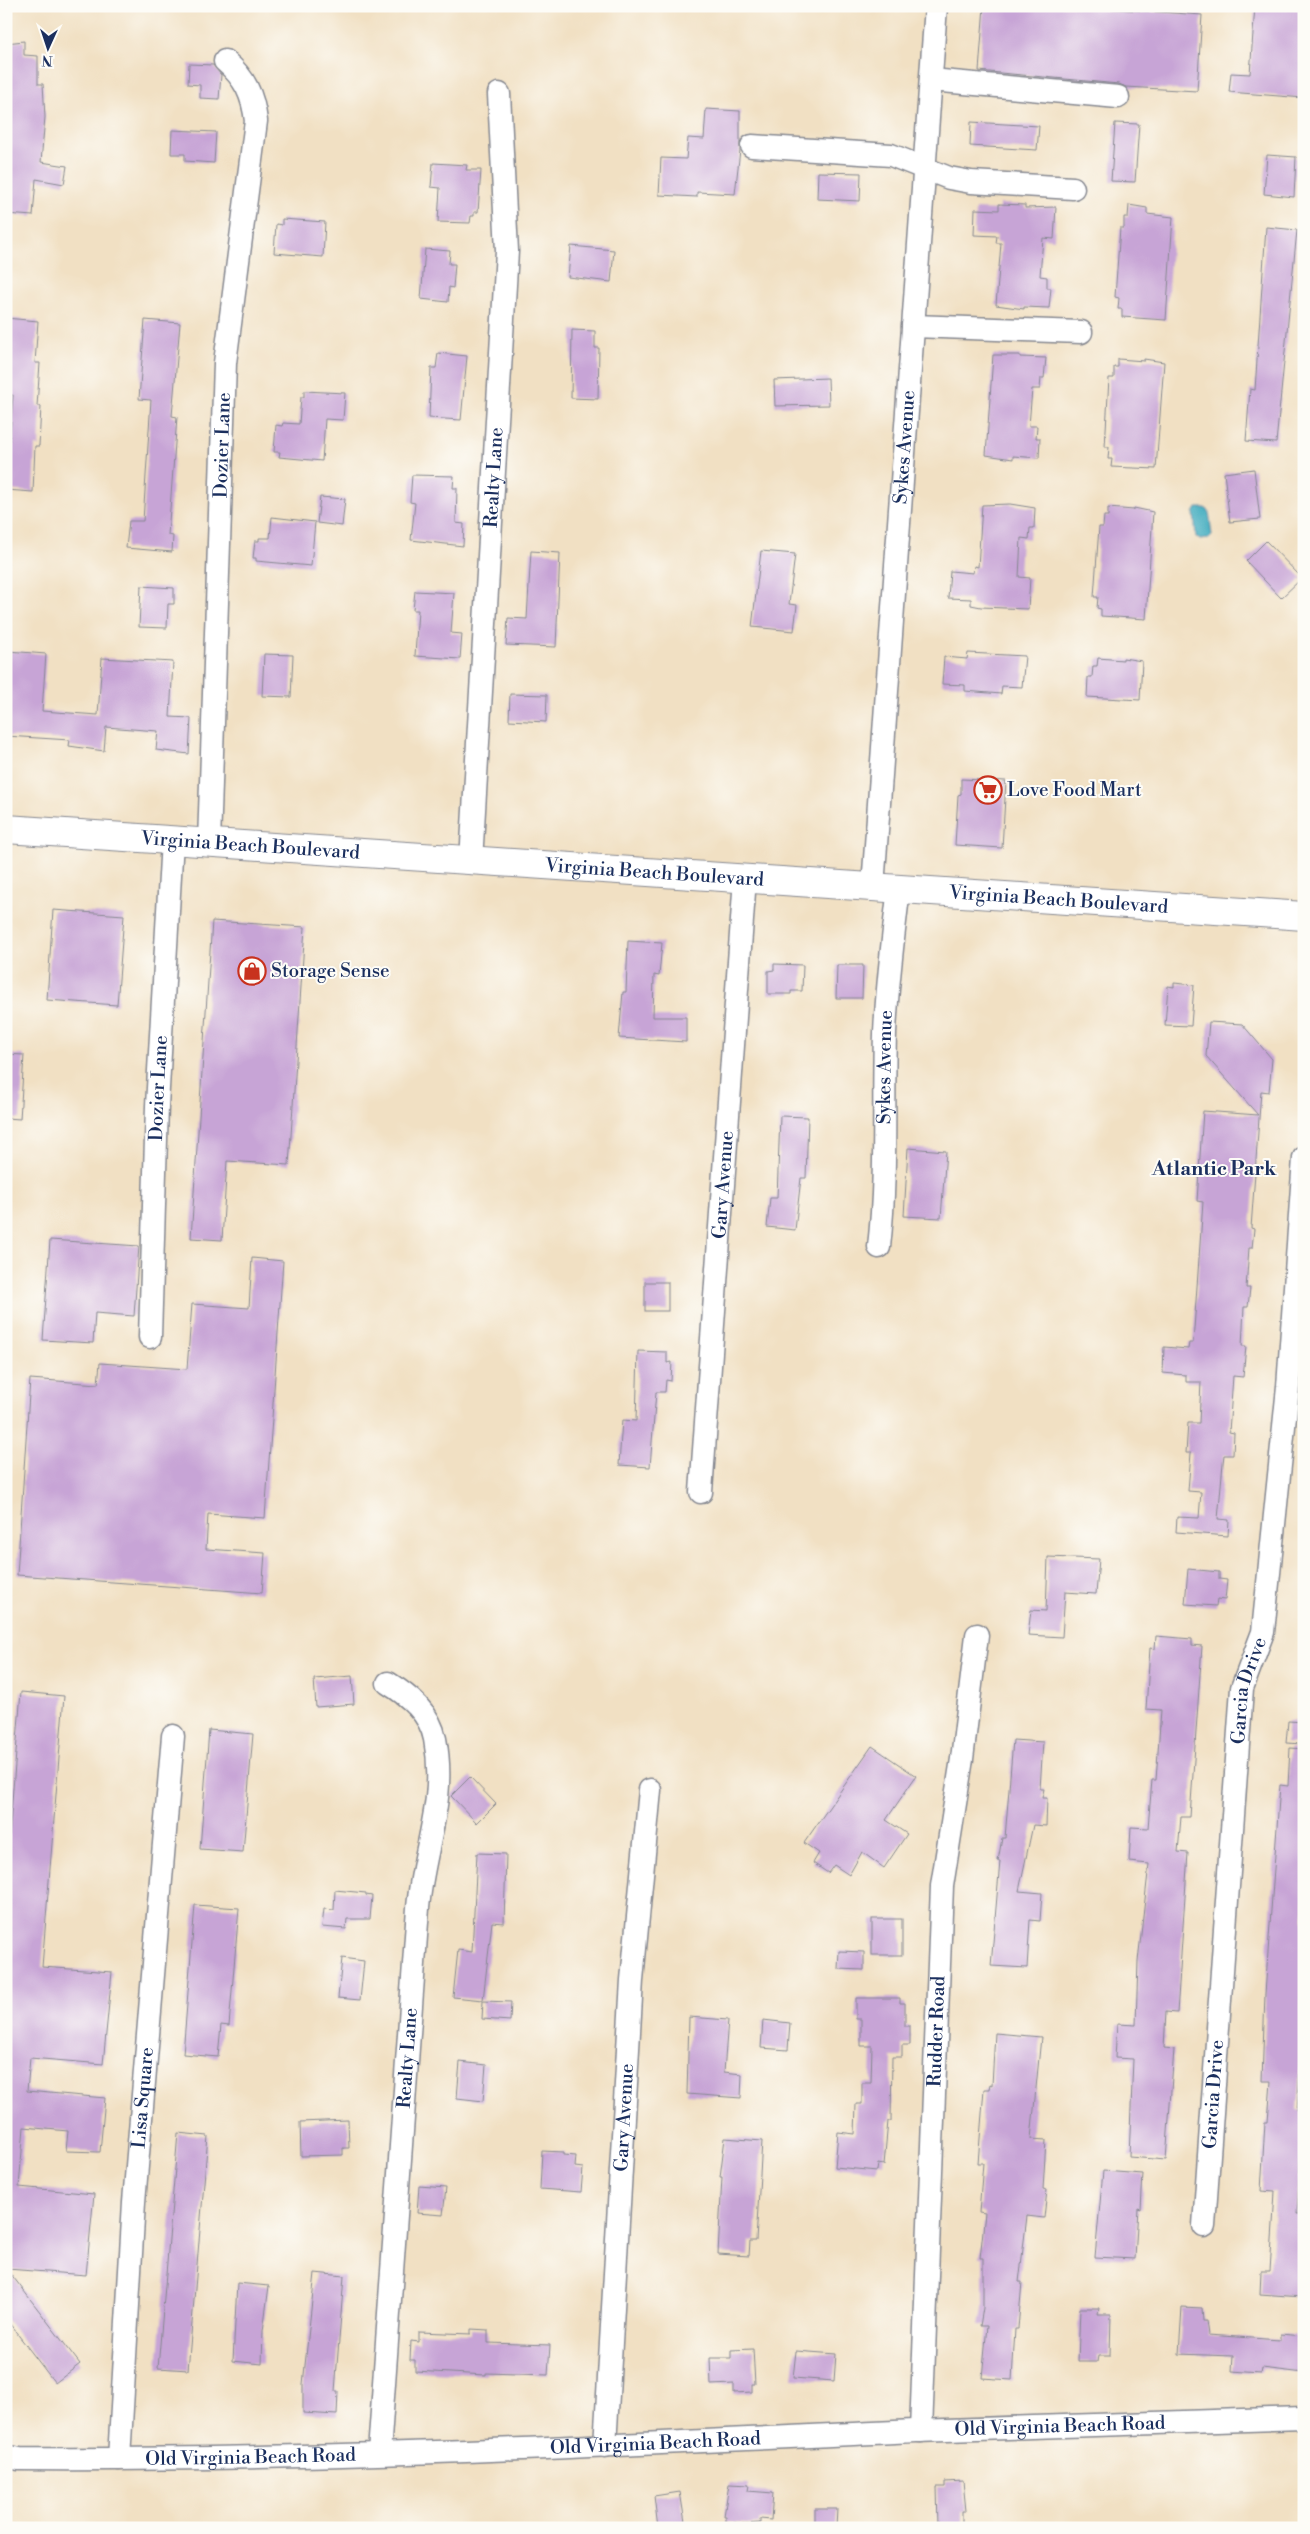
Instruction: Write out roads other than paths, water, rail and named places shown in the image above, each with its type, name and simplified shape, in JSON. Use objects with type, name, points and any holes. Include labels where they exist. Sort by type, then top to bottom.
[{"type":"main road","name":"Virginia Beach Boulevard","points":[[6,829],[1304,916]]},
{"type":"street","name":"Sykes Avenue","points":[[879,1247],[886,1148],[886,1024],[890,961],[886,888],[913,326],[926,170],[936,6]]},
{"type":"street","name":"Dozier Lane","points":[[209,843],[225,363],[256,121],[254,103],[248,85],[237,71],[225,61]]},
{"type":"street","points":[[932,80],[1118,97]]},
{"type":"street","name":"Realty Lane","points":[[471,861],[507,251],[499,94]]},
{"type":"street","points":[[752,146],[891,155],[949,178],[971,182],[1073,188]]},
{"type":"street","points":[[913,326],[1081,332]]},
{"type":"street","name":"Dozier Lane","points":[[150,1337],[155,1228],[157,1106],[172,840]]},
{"type":"street","name":"Gary Avenue","points":[[701,1492],[745,878]]},
{"type":"street","name":"Garcia Drive","points":[[1204,2226],[1242,1688],[1263,1632],[1296,1388],[1304,1158]]},
{"type":"street","name":"Rudder Road","points":[[921,2431],[942,1886],[962,1759],[977,1635]]},
{"type":"street","name":"Realty Lane","points":[[379,2453],[419,1900],[437,1808],[440,1777],[432,1728],[420,1709],[404,1693],[388,1683]]},
{"type":"street","name":"Lisa Square","points":[[119,2459],[134,2202],[173,1736]]},
{"type":"street","name":"Gary Avenue","points":[[605,2446],[632,1980],[650,1790]]},
{"type":"street","name":"Old Virginia Beach Road","points":[[6,2456],[119,2459],[379,2453],[605,2446],[921,2431],[1304,2418]]},
{"type":"water","points":[[1197,508],[1205,508],[1209,511],[1212,535],[1209,539],[1200,540],[1196,537],[1194,513]]},
{"type":"place","name":"Love Food Mart","points":[[988,790]]},
{"type":"place","name":"Storage Sense","points":[[252,971]]},
{"type":"district","name":"Atlantic Park","points":[[1214,1169]]}]
